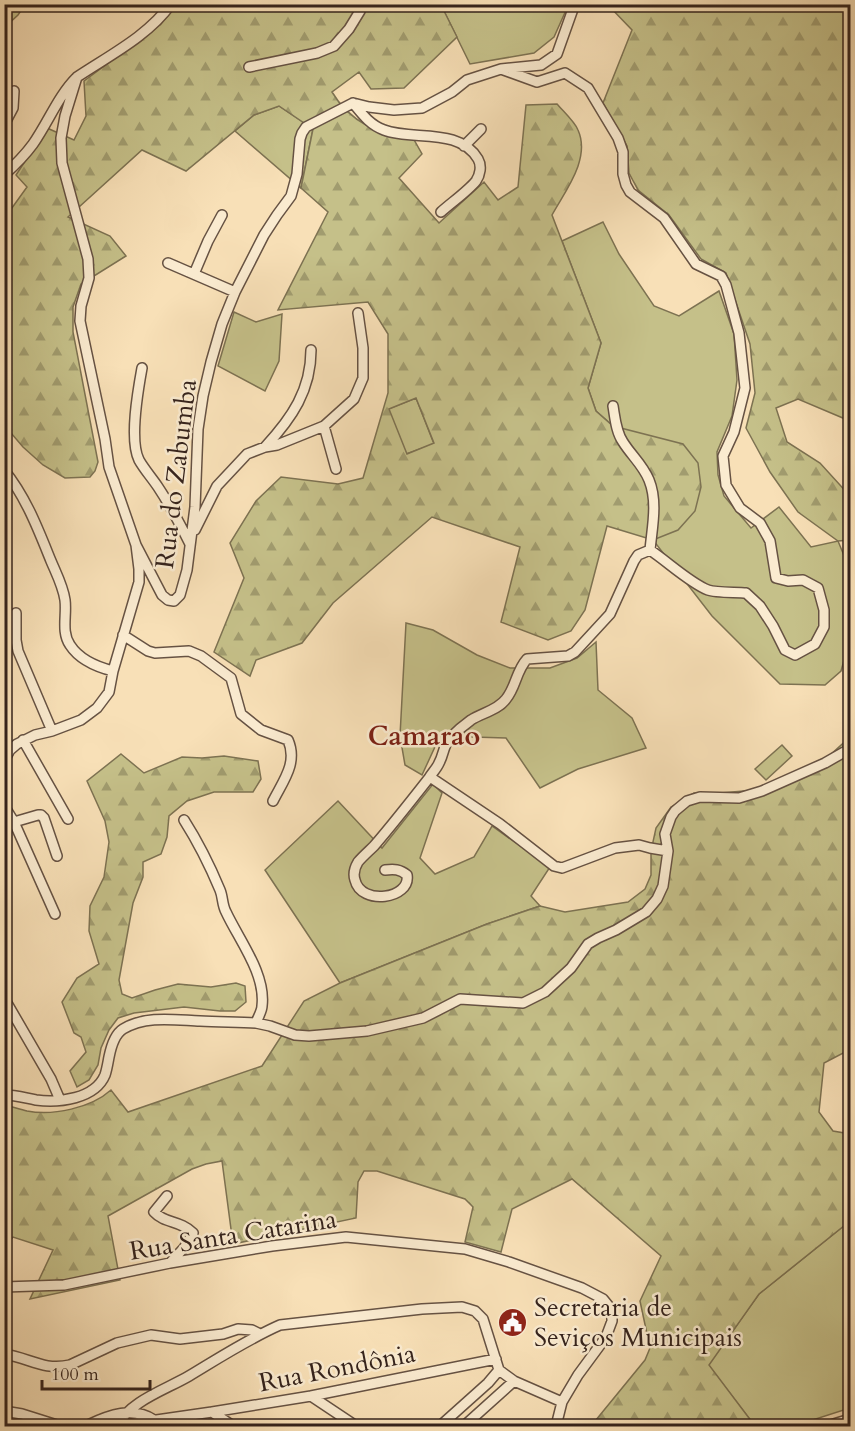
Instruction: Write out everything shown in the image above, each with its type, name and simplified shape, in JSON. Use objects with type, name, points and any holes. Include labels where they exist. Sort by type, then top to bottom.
[{"type":"street","points":[[4,176],[33,144],[60,96],[77,77],[140,36],[158,21],[171,4]]},
{"type":"street","points":[[249,67],[317,53],[334,46],[349,28],[362,4]]},
{"type":"street","points":[[353,104],[394,110],[423,108],[452,92],[467,80],[501,69],[541,65],[556,54],[573,9],[572,4]]},
{"type":"street","points":[[501,69],[537,82],[565,73],[588,88],[618,138],[623,152],[623,174],[630,192],[664,218],[696,264],[721,276],[726,285],[739,333],[745,388],[734,432],[723,456],[726,485],[740,508],[760,523],[770,541],[776,578],[788,581],[803,580],[818,588],[824,610],[824,627],[814,644],[795,655],[785,650],[760,606],[746,593],[710,591],[650,550]]},
{"type":"street","points":[[77,77],[61,138],[62,164],[88,259],[89,278],[81,306],[80,321],[109,467],[136,545]]},
{"type":"street","points":[[4,125],[13,108],[14,91]]},
{"type":"street","points":[[353,104],[370,123],[381,130],[398,135],[452,140],[472,152],[480,164],[477,180],[441,212]]},
{"type":"street","name":"Rua do Zabumba","points":[[136,545],[162,596],[174,601],[180,595],[187,570],[195,507],[198,429],[202,396],[222,324],[235,292],[264,235],[291,196],[297,174],[302,133],[306,127],[353,104]]},
{"type":"street","points":[[464,146],[481,129]]},
{"type":"street","points":[[194,274],[222,215]]},
{"type":"street","points":[[168,262],[235,292]]},
{"type":"street","points":[[190,541],[218,486],[247,454],[324,426],[354,399],[363,378],[363,348],[358,313]]},
{"type":"street","points":[[265,447],[295,410],[304,393],[311,366],[311,350]]},
{"type":"street","points":[[142,368],[135,428],[138,459],[190,541]]},
{"type":"street","points":[[613,406],[619,434],[650,482],[654,503],[650,550]]},
{"type":"street","points":[[324,426],[336,469]]},
{"type":"street","points":[[4,470],[29,508],[61,584],[65,600],[66,638],[70,647],[90,663],[113,671]]},
{"type":"street","name":"Rua do Zabumba","points":[[4,761],[10,750],[23,740],[81,720],[97,708],[109,692],[139,582],[136,545]]},
{"type":"street","points":[[386,870],[396,869],[407,875],[406,885],[395,894],[378,896],[366,894],[357,888],[354,875],[358,863],[430,777],[440,761],[443,748],[450,739],[472,720],[499,707],[506,700],[518,672],[527,659],[568,656],[575,652],[610,614],[638,555],[650,550]]},
{"type":"street","points":[[16,613],[11,640],[52,731]]},
{"type":"street","points":[[123,635],[155,653],[189,651],[201,656],[231,678],[241,714],[261,730],[288,740],[292,749],[292,763],[273,801]]},
{"type":"street","points":[[4,739],[10,750]]},
{"type":"street","points":[[23,740],[68,819]]},
{"type":"street","points":[[4,1095],[37,1100],[60,1100],[77,1098],[90,1092],[106,1074],[114,1041],[121,1030],[143,1021],[162,1019],[256,1023],[295,1035],[309,1036],[367,1031],[423,1018],[460,999],[523,1003],[545,992],[571,968],[588,944],[646,912],[657,899],[663,886],[668,851],[665,834],[675,811],[687,801],[700,797],[746,797],[825,763],[846,751],[850,746]]},
{"type":"street","points":[[430,777],[500,824],[554,866],[562,868],[615,848],[639,845],[668,851]]},
{"type":"street","points":[[4,806],[14,822],[55,914]]},
{"type":"street","points":[[14,822],[41,815],[57,856]]},
{"type":"street","points":[[184,820],[196,838],[221,893],[224,910],[253,963],[262,996],[262,1007],[256,1023]]},
{"type":"street","points":[[4,998],[51,1079],[60,1100]]},
{"type":"street","points":[[167,1196],[154,1212],[159,1218],[177,1222],[193,1233],[184,1248],[170,1263]]},
{"type":"street","name":"Rua Santa Catarina","points":[[4,1287],[64,1285],[170,1263],[272,1246],[346,1237],[465,1249],[582,1288],[603,1299],[612,1310],[612,1322],[606,1337],[578,1375],[562,1402]]},
{"type":"street","points":[[116,1426],[126,1414],[145,1400],[260,1334],[280,1325],[422,1309],[462,1307],[475,1311],[483,1319],[499,1370],[514,1381],[562,1402],[556,1426]]},
{"type":"street","points":[[4,1354],[24,1358],[42,1366],[62,1367],[117,1343],[151,1335],[180,1339],[224,1334],[238,1329],[252,1330],[260,1334]]},
{"type":"street","name":"Rua Rondônia","points":[[116,1426],[151,1418],[212,1412],[311,1396],[496,1359]]},
{"type":"street","points":[[440,1426],[488,1383],[499,1370]]},
{"type":"street","points":[[464,1426],[514,1381]]},
{"type":"street","points":[[488,1383],[500,1394]]},
{"type":"street","points":[[311,1396],[356,1426]]},
{"type":"street","points":[[145,1400],[144,1407],[151,1418]]},
{"type":"street","points":[[4,1411],[60,1426]]},
{"type":"street","points":[[212,1412],[233,1426]]},
{"type":"street","points":[[87,1426],[117,1413],[136,1413],[151,1418]]},
{"type":"street","points":[[827,1426],[850,1419]]},
{"type":"green space","points":[[5,4],[25,5],[5,27]]},
{"type":"green space","points":[[566,4],[567,8],[554,37],[534,53],[470,64],[441,5]]},
{"type":"green space","points":[[176,5],[441,5],[457,37],[404,88],[371,89],[359,72],[332,92],[347,111],[367,125],[378,131],[413,138],[422,154],[399,178],[439,223],[484,182],[498,200],[518,187],[526,105],[557,104],[574,124],[581,141],[579,163],[552,215],[601,343],[588,388],[596,411],[613,426],[683,444],[698,463],[701,487],[695,511],[678,530],[653,540],[607,526],[585,610],[571,631],[548,640],[501,622],[520,547],[432,517],[333,603],[302,643],[256,660],[250,676],[214,652],[244,578],[230,543],[256,501],[281,477],[338,484],[363,478],[388,393],[388,334],[368,302],[278,310],[328,212],[301,188],[313,129],[279,106],[254,115],[186,171],[142,150],[68,217],[110,236],[126,256],[81,284],[73,307],[73,332],[98,462],[90,477],[65,478],[43,465],[5,426],[4,265],[8,260],[9,212],[27,187],[16,175],[47,128],[74,140],[86,116],[84,81],[161,24]],"holes":[[[416,398],[434,443],[407,454],[389,409]]]},
{"type":"green space","points":[[608,5],[850,5],[850,421],[798,399],[776,408],[787,442],[820,463],[850,496],[850,540],[838,541],[798,512],[770,472],[746,428],[755,393],[750,344],[726,273],[701,259],[669,215],[638,190],[629,173],[627,146],[603,103],[632,30]]},
{"type":"green space","points":[[279,106],[313,129],[301,188],[235,131],[254,115]]},
{"type":"green space","points":[[603,222],[619,254],[654,306],[679,316],[719,291],[734,334],[737,380],[732,416],[717,452],[718,475],[724,496],[751,528],[779,507],[811,547],[838,541],[850,570],[850,639],[841,671],[825,685],[780,684],[712,616],[653,540],[613,426],[596,411],[588,388],[601,343],[562,241]]},
{"type":"green space","points":[[234,312],[256,322],[282,314],[279,361],[265,391],[218,366]]},
{"type":"green space","points":[[416,398],[434,444],[406,454],[388,409]]},
{"type":"green space","points":[[406,623],[433,630],[477,655],[510,668],[550,668],[577,658],[596,642],[598,690],[632,718],[646,748],[578,769],[540,788],[506,738],[440,736],[422,775],[405,765],[400,736]]},
{"type":"green space","points":[[850,737],[850,1053],[845,1052],[824,1063],[819,1112],[833,1131],[850,1134],[850,1221],[759,1294],[709,1365],[755,1426],[591,1426],[645,1360],[650,1348],[640,1301],[661,1256],[572,1179],[512,1209],[501,1252],[465,1242],[473,1207],[465,1199],[377,1171],[364,1171],[358,1182],[356,1218],[233,1244],[222,1161],[206,1164],[192,1169],[108,1216],[120,1280],[30,1299],[53,1250],[13,1237],[5,1246],[5,1105],[27,1111],[60,1111],[93,1102],[111,1090],[128,1112],[262,1066],[304,1001],[340,983],[487,924],[540,906],[565,912],[628,902],[645,889],[651,875],[651,851],[656,828],[671,807],[694,793],[756,790],[829,756]]},
{"type":"green space","points":[[782,745],[792,756],[766,780],[755,769]]},
{"type":"green space","points":[[121,754],[144,773],[182,757],[224,756],[258,761],[261,779],[253,792],[214,792],[187,801],[169,816],[167,837],[161,854],[143,862],[143,877],[133,903],[119,980],[122,994],[132,998],[178,984],[211,987],[236,983],[245,986],[246,1002],[235,1011],[184,1007],[134,1013],[118,1018],[109,1030],[101,1048],[98,1065],[89,1080],[77,1087],[70,1071],[86,1052],[81,1037],[74,1033],[62,1002],[77,978],[99,964],[89,931],[90,906],[104,877],[109,842],[105,821],[87,781]]},
{"type":"green space","points":[[433,784],[442,793],[420,858],[435,874],[474,857],[492,826],[550,867],[531,896],[540,906],[487,924],[340,983],[265,870],[338,801],[382,848]]},
{"type":"green space","points":[[850,1221],[850,1408],[794,1426],[755,1426],[708,1365],[759,1294]]},
{"type":"place","name":"Secretaria de Seviços Municipais","points":[[513,1322]]},
{"type":"district","name":"Camarao","points":[[424,736]]}]
